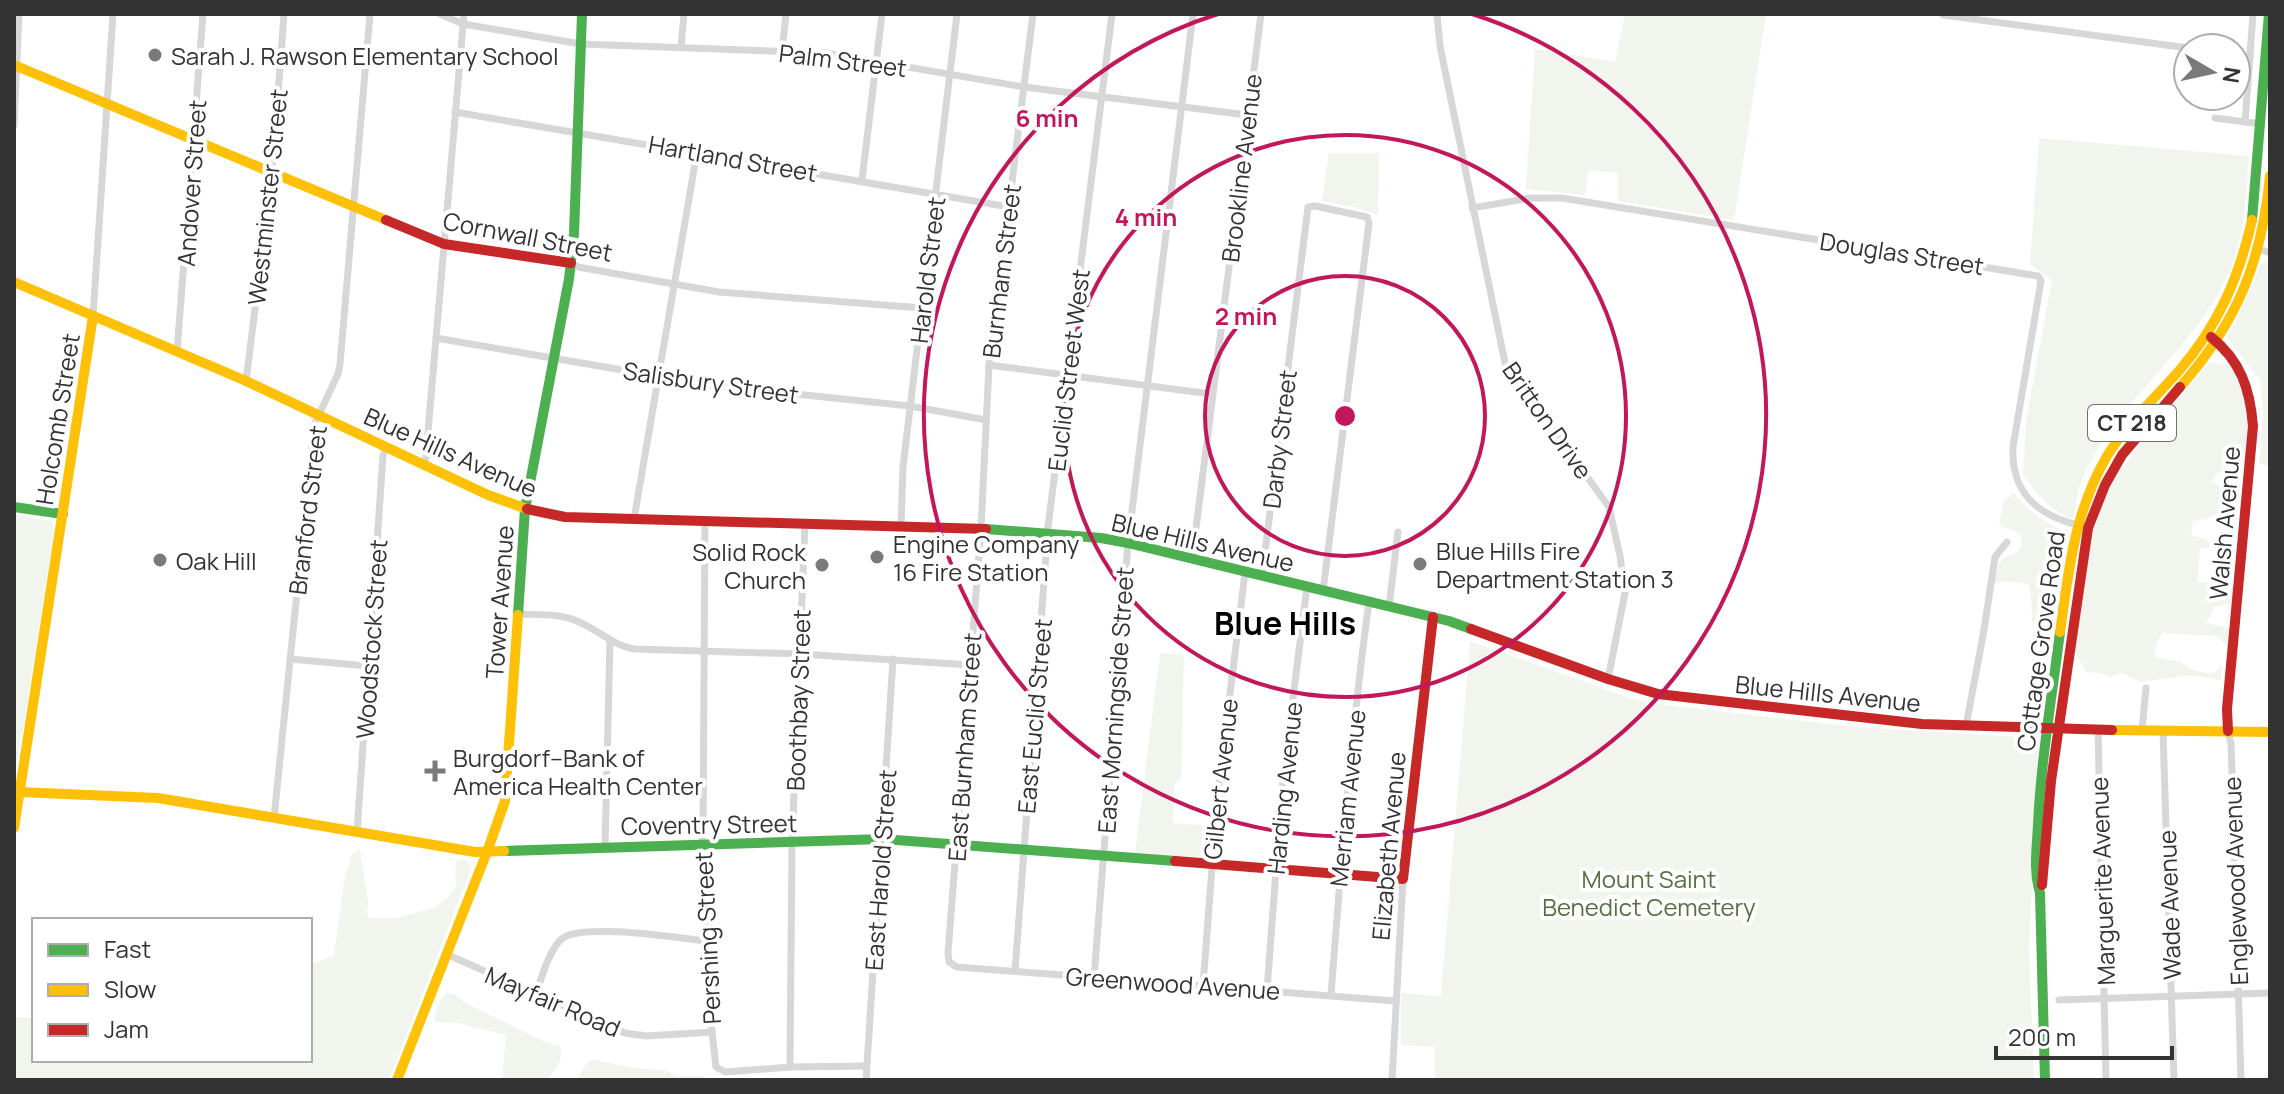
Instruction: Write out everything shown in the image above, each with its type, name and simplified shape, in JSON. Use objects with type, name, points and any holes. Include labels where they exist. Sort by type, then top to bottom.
[{"type":"main road","name":"Tower Avenue","points":[[397,1080],[501,816],[507,786],[525,509],[571,263],[576,207],[582,14]]},
{"type":"main road","name":"Cottage Grove Road","points":[[2040,893],[2051,781],[2089,490],[2117,442],[2181,369],[2207,334],[2230,293],[2247,245],[2256,190],[2269,14]]},
{"type":"main road","name":"Cornwall Street","points":[[15,65],[444,244],[571,263]]},
{"type":"main road","name":"Cottage Grove Road","points":[[2045,1080],[2040,893],[2036,871],[2037,826],[2069,566],[2083,526],[2128,447],[2192,374],[2217,341],[2238,305],[2265,251],[2270,176]]},
{"type":"main road","name":"Blue Hills Avenue","points":[[14,282],[246,381],[488,495],[525,509],[565,517],[981,529],[1101,538],[1433,617],[1644,691],[1678,697],[1966,726],[2270,732]]},
{"type":"main road","name":"Holcomb Street","points":[[14,828],[93,316]]},
{"type":"main road","name":"Walsh Avenue","points":[[2207,334],[2239,366],[2252,398],[2253,426],[2226,718],[2228,731]]},
{"type":"main road","points":[[14,507],[63,514]]},
{"type":"main road","name":"Elizabeth Avenue","points":[[1403,879],[1433,617]]},
{"type":"main road","name":"Coventry Street","points":[[19,792],[148,797],[468,851],[883,839],[1403,879]]},
{"type":"street","points":[[14,125],[19,14]]},
{"type":"street","name":"Holcomb Street","points":[[93,316],[113,14]]},
{"type":"street","name":"Andover Street","points":[[177,352],[203,14]]},
{"type":"street","name":"Westminster Street","points":[[246,381],[272,173],[284,14]]},
{"type":"street","name":"Branford Street","points":[[274,818],[314,425],[340,364],[370,14]]},
{"type":"street","name":"Palm Street","points":[[440,14],[463,24],[581,44],[826,53],[1024,87],[1247,115]]},
{"type":"street","points":[[425,466],[464,14]]},
{"type":"street","points":[[681,47],[684,14]]},
{"type":"street","points":[[782,51],[786,14]]},
{"type":"street","points":[[862,180],[882,14]]},
{"type":"street","name":"Harold Street","points":[[901,527],[903,467],[957,14]]},
{"type":"street","name":"Burnham Street","points":[[981,529],[989,365],[1033,14]]},
{"type":"street","name":"Euclid Street West","points":[[1048,535],[1112,14]]},
{"type":"street","name":"East Morningside Street","points":[[1094,978],[1128,543],[1193,14]]},
{"type":"street","name":"Brookline Avenue","points":[[1192,560],[1261,14]]},
{"type":"street","name":"Britton Drive","points":[[1437,14],[1440,46],[1505,363],[1609,507],[1625,593],[1608,679]]},
{"type":"street","points":[[1943,17],[2172,46]]},
{"type":"street","name":"Hartland Street","points":[[455,112],[1009,207]]},
{"type":"street","points":[[2245,122],[2246,112]]},
{"type":"street","points":[[2215,118],[2261,124]]},
{"type":"street","points":[[634,519],[697,152]]},
{"type":"street","name":"Douglas Street","points":[[1472,208],[1530,198],[1562,198],[2038,276],[2041,281],[2012,462],[2019,486],[2030,502],[2050,516],[2083,526]]},
{"type":"street","name":"Darby Street","points":[[1262,576],[1308,207],[1315,206],[1367,217],[1369,223],[1323,591]]},
{"type":"street","points":[[2247,245],[2265,251]]},
{"type":"street","name":"Cornwall Street","points":[[571,263],[578,267],[719,292],[922,308]]},
{"type":"street","name":"Salisbury Street","points":[[436,338],[710,385],[910,406],[986,420]]},
{"type":"street","points":[[989,365],[1211,394]]},
{"type":"street","name":"Woodstock Street","points":[[357,832],[386,447]]},
{"type":"street","name":"Pershing Street","points":[[705,521],[701,845],[712,1032],[716,1067],[725,1072],[748,1070]]},
{"type":"street","name":"Boothbay Street","points":[[790,1067],[792,843],[805,524]]},
{"type":"street","name":"East Burnham Street","points":[[950,964],[948,953],[981,529]]},
{"type":"street","points":[[1389,607],[1398,532]]},
{"type":"street","name":"East Euclid Street","points":[[1015,971],[1048,535]]},
{"type":"street","points":[[1966,726],[1995,557],[2007,542]]},
{"type":"street","name":"Gilbert Avenue","points":[[1203,985],[1220,765],[1245,573]]},
{"type":"street","name":"Harding Avenue","points":[[1267,990],[1283,777],[1307,587]]},
{"type":"street","name":"Merriam Avenue","points":[[1331,995],[1350,759],[1369,602]]},
{"type":"street","points":[[519,614],[568,618],[610,641],[634,649],[800,654],[971,665]]},
{"type":"street","points":[[605,847],[610,641]]},
{"type":"street","points":[[290,659],[368,666]]},
{"type":"street","name":"East Harold Street","points":[[866,1080],[893,659]]},
{"type":"street","points":[[2142,730],[2146,688]]},
{"type":"street","name":"Marguerite Avenue","points":[[2098,729],[2106,1080]]},
{"type":"street","name":"Wade Avenue","points":[[2163,731],[2174,1080]]},
{"type":"street","name":"Englewood Avenue","points":[[2228,731],[2232,761],[2241,1080]]},
{"type":"street","name":"Elizabeth Avenue","points":[[1392,1080],[1403,879]]},
{"type":"street","points":[[536,994],[554,949],[563,937],[571,934],[592,931],[706,941]]},
{"type":"street","name":"Mayfair Road","points":[[446,954],[634,1035],[712,1032]]},
{"type":"street","name":"Greenwood Avenue","points":[[950,964],[957,967],[1395,1001]]},
{"type":"street","points":[[2059,1000],[2270,993]]},
{"type":"street","points":[[748,1080],[748,1070],[866,1066]]},
{"type":"green space","points":[[1625,14],[1766,14],[1734,220],[1618,201],[1618,173],[1589,170],[1585,195],[1526,189],[1535,49],[1615,62]]},
{"type":"green space","points":[[2039,138],[2249,156],[2242,228],[2230,270],[2198,325],[2136,398],[2098,449],[2081,482],[2073,519],[2051,507],[2023,475],[2026,421],[2052,280],[2030,264]]},
{"type":"green space","points":[[1329,153],[1379,153],[1378,215],[1322,201]]},
{"type":"green space","points":[[2268,260],[2270,467],[2259,463],[2263,413],[2260,380],[2227,338],[2260,265]]},
{"type":"green space","points":[[2210,362],[2239,366],[2248,383],[2249,465],[2228,468],[2215,477],[2212,482],[2236,494],[2218,514],[2193,521],[2191,535],[2205,539],[2215,547],[2200,549],[2197,582],[2237,586],[2235,603],[2214,607],[2205,622],[2230,629],[2229,650],[2217,636],[2162,633],[2155,657],[2213,674],[2222,665],[2221,680],[2192,675],[2140,682],[2123,673],[2110,677],[2086,672],[2074,649],[2091,534],[2107,489],[2151,429]]},
{"type":"green space","points":[[2014,493],[2041,518],[2075,535],[2063,612],[2032,623],[2028,584],[1994,583],[2003,558],[2015,553],[2022,544],[2017,533],[2003,528],[1999,523],[2004,501]]},
{"type":"green space","points":[[14,515],[52,521],[54,533],[14,783]]},
{"type":"green space","name":"Mount Saint Benedict Cemetery","points":[[1470,641],[1630,698],[1664,705],[1858,727],[2033,738],[2038,742],[2029,953],[2034,1080],[1435,1080],[1435,1047],[1401,1045],[1401,993],[1441,996]]},
{"type":"green space","points":[[1160,653],[1184,655],[1181,778],[1174,785],[1173,823],[1211,826],[1208,855],[1203,859],[1135,853]]},
{"type":"green space","points":[[360,849],[367,915],[370,918],[396,918],[434,908],[449,897],[457,886],[457,861],[465,860],[472,866],[389,1080],[14,1080],[14,1017],[32,1018],[32,1062],[312,1062],[312,964],[334,955],[345,877],[352,854]]},
{"type":"green space","points":[[447,993],[560,1046],[560,1060],[547,1080],[502,1080],[506,1035],[457,1023],[435,1022],[438,1006]]},
{"type":"green space","points":[[596,1060],[633,1068],[663,1070],[679,1076],[704,1076],[708,1080],[576,1080],[588,1062]]},
{"type":"traffic: fast","points":[[518,615],[525,509],[569,279],[574,233],[582,14]]},
{"type":"traffic: fast","points":[[2252,220],[2269,14]]},
{"type":"traffic: fast","points":[[14,507],[63,514]]},
{"type":"traffic: fast","points":[[986,529],[1128,543],[1449,621],[1471,629]]},
{"type":"traffic: fast","points":[[2045,1080],[2040,893],[2036,859],[2047,728],[2060,632]]},
{"type":"traffic: fast","points":[[504,851],[883,839],[1175,861]]},
{"type":"traffic: slow","points":[[14,65],[386,220]]},
{"type":"traffic: slow","points":[[2180,387],[2217,339],[2243,289],[2261,236],[2270,176]]},
{"type":"traffic: slow","points":[[2060,632],[2074,542],[2096,477],[2123,434],[2192,355],[2216,319],[2241,262],[2252,220]]},
{"type":"traffic: slow","points":[[14,282],[246,381],[488,495],[527,509]]},
{"type":"traffic: slow","points":[[14,828],[93,316]]},
{"type":"traffic: slow","points":[[397,1080],[505,801],[518,615]]},
{"type":"traffic: slow","points":[[2112,730],[2270,732]]},
{"type":"traffic: slow","points":[[19,792],[158,798],[475,852],[504,851]]},
{"type":"traffic: jam","points":[[386,220],[444,244],[571,263]]},
{"type":"traffic: jam","points":[[2211,337],[2237,366],[2246,388],[2253,426],[2227,709],[2228,731]]},
{"type":"traffic: jam","points":[[2042,885],[2051,781],[2088,528],[2105,485],[2122,455],[2180,387]]},
{"type":"traffic: jam","points":[[527,509],[565,517],[986,529]]},
{"type":"traffic: jam","points":[[1175,861],[1403,879],[1433,617]]},
{"type":"traffic: jam","points":[[1471,629],[1658,694],[1922,724],[2112,730]]},
{"type":"place","name":"Sarah J. Rawson Elementary School","points":[[155,55]]},
{"type":"place","name":"Engine Company 16 Fire Station","points":[[877,557]]},
{"type":"place","name":"Oak Hill","points":[[160,560]]},
{"type":"place","name":"Blue Hills Fire Department Station 3","points":[[1420,564]]},
{"type":"place","name":"Solid Rock Church","points":[[822,565]]},
{"type":"place","name":"Burgdorf–Bank of America Health Center","points":[[435,771]]},
{"type":"district","name":"Blue Hills","points":[[1285,623]]}]
